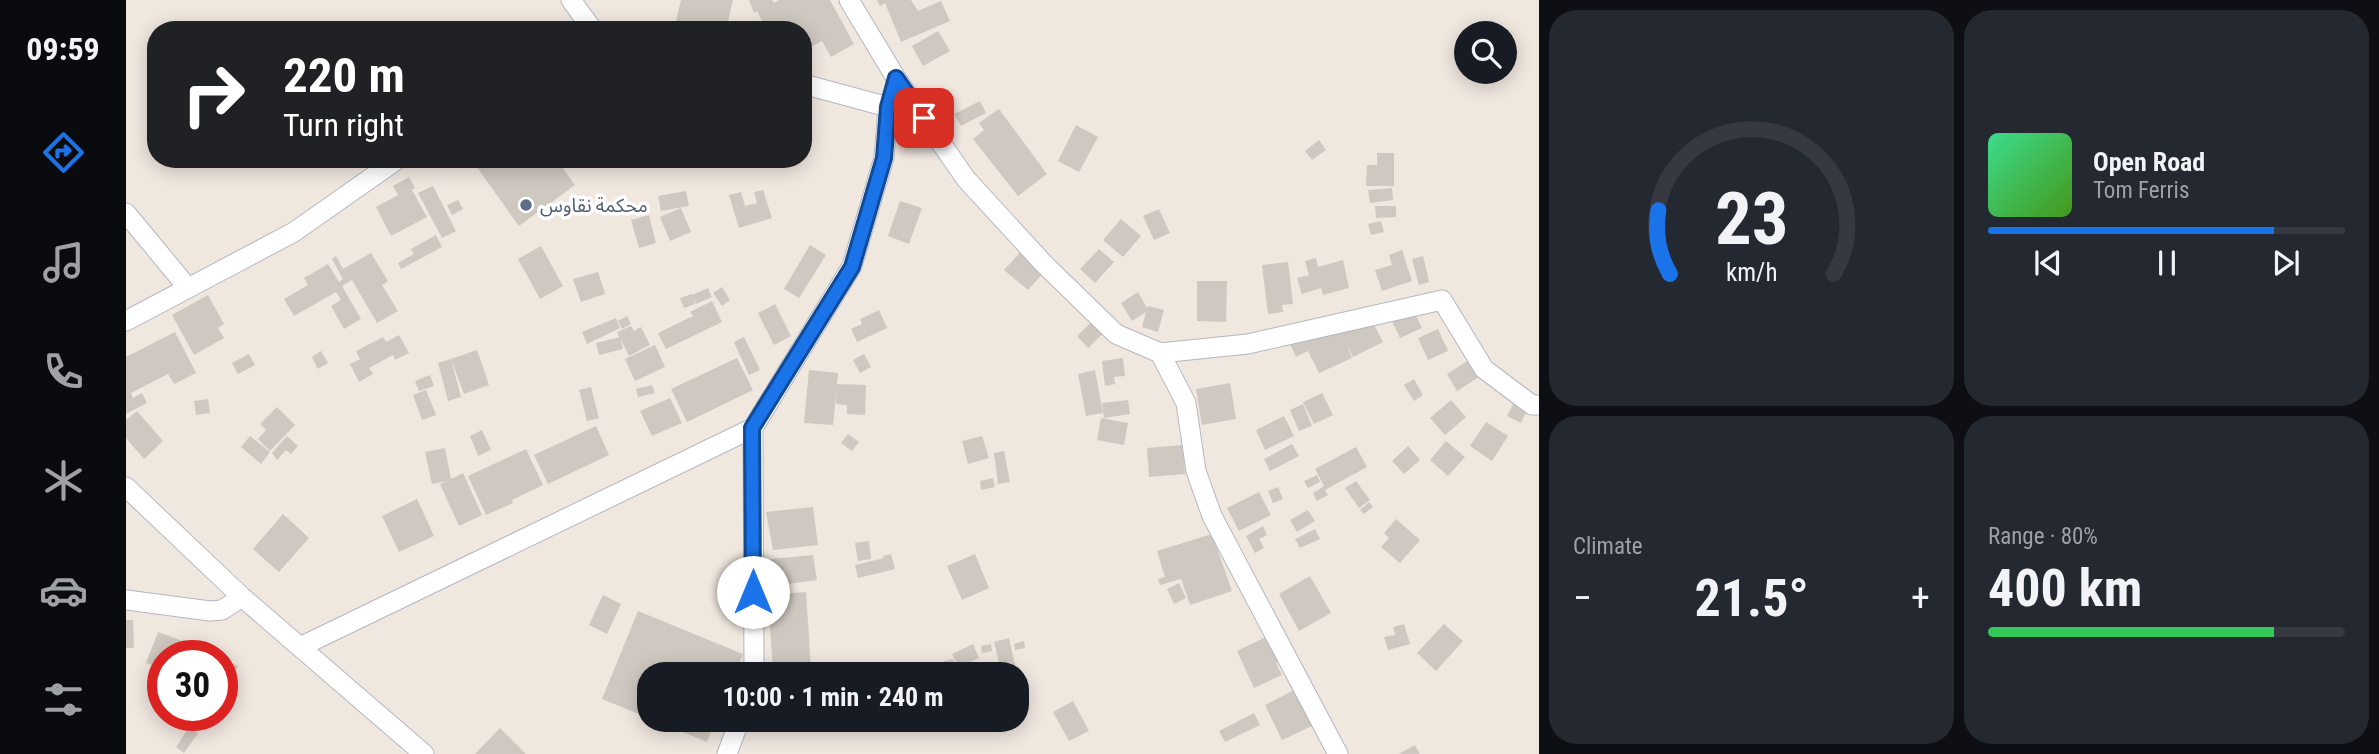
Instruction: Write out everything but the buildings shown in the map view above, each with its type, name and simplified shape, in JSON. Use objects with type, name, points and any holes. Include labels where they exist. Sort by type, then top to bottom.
[{"type":"street","points":[[570,0],[587,21]]},
{"type":"street","points":[[849,0],[896,78],[966,179],[1044,264],[1116,334],[1160,352],[1248,344],[1442,300],[1484,369],[1532,404],[1539,405]]},
{"type":"street","points":[[300,647],[752,428],[852,267],[884,158],[888,107],[896,78]]},
{"type":"street","points":[[812,86],[888,107]]},
{"type":"street","points":[[126,321],[293,232],[385,168]]},
{"type":"street","points":[[126,213],[188,288]]},
{"type":"street","points":[[1160,352],[1186,403],[1196,471],[1212,516],[1338,754]]},
{"type":"street","points":[[752,428],[754,662]]},
{"type":"street","points":[[126,487],[242,597],[424,754]]},
{"type":"street","points":[[126,600],[210,611],[222,610],[242,597]]},
{"type":"street","points":[[727,754],[735,732]]},
{"type":"place","name":"محكمة نقاوس","points":[[526,205]]},
{"type":"route","points":[[753,592],[752,428],[852,267],[884,158],[888,107],[896,78],[924,118]]}]
